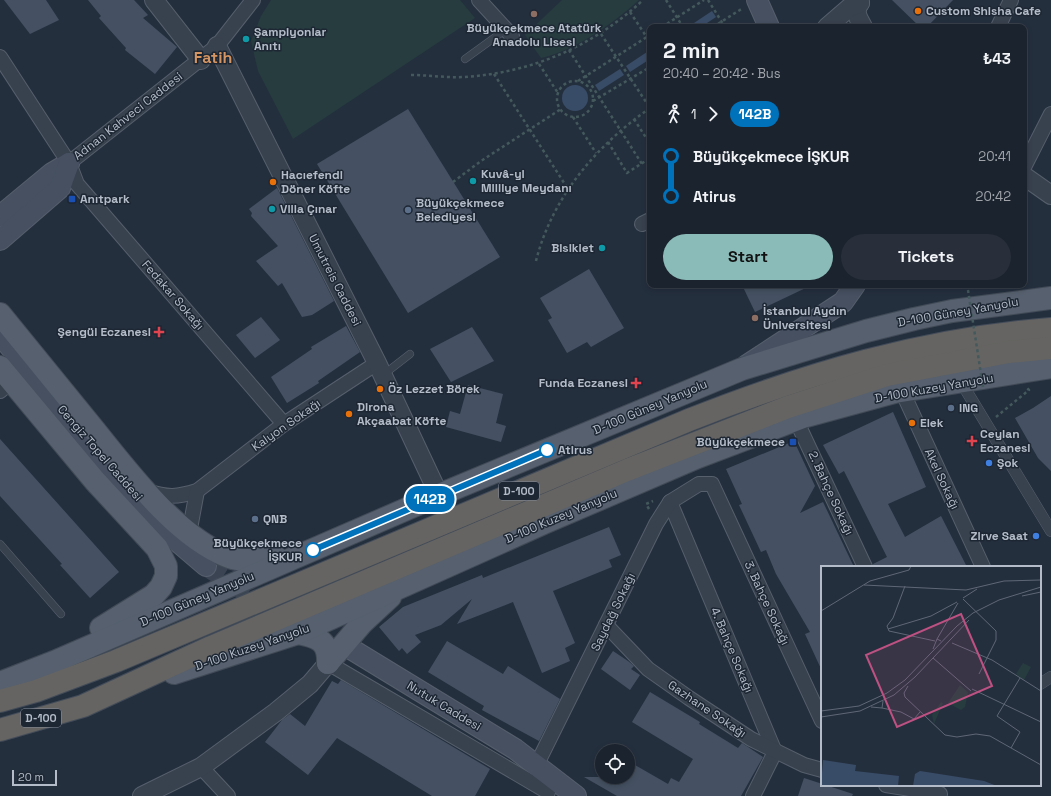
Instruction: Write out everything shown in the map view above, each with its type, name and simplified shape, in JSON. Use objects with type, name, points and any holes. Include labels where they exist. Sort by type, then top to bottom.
[{"type":"highway","name":"D-100","points":[[0,701],[36,691],[116,661],[689,420],[773,388],[870,360],[951,342],[1004,333],[1051,329]]},
{"type":"highway","name":"D-100","points":[[0,730],[83,706],[218,644],[584,489],[788,407],[887,375],[1009,352],[1051,348]]},
{"type":"main road","points":[[751,3],[767,24]]},
{"type":"main road","name":"Adnan Kahveci Caddesi","points":[[0,216],[52,173],[69,163]]},
{"type":"main road","name":"Adnan Kahveci Caddesi","points":[[0,240],[60,188],[69,163]]},
{"type":"main road","points":[[742,369],[770,348],[843,302],[853,288]]},
{"type":"main road","name":"D-100 Güney Yanyolu","points":[[0,683],[54,662],[66,655],[439,495],[742,369],[866,331],[914,319],[952,311],[1051,298]]},
{"type":"main road","points":[[0,314],[144,490],[190,534],[230,557],[248,561],[295,557]]},
{"type":"main road","name":"Cengiz Topel Caddesi","points":[[0,335],[136,497],[209,563],[145,514],[117,485],[0,344]]},
{"type":"main road","name":"D-100 Kuzey Yanyolu","points":[[83,706],[197,665],[298,633],[404,584],[546,522],[691,460],[796,420],[902,391],[1051,367]]},
{"type":"main road","points":[[4,380],[157,548],[166,566],[166,576],[161,587],[154,595],[107,624],[66,655]]},
{"type":"main road","points":[[298,633],[313,636],[322,642],[328,649],[342,657],[362,623],[404,584]]},
{"type":"main road","name":"Nutuk Caddesi","points":[[342,657],[515,749],[536,766],[549,789],[576,796]]},
{"type":"street","points":[[154,0],[200,60]]},
{"type":"street","name":"Adnan Kahveci Caddesi","points":[[69,163],[217,46],[253,0]]},
{"type":"street","points":[[479,0],[508,33]]},
{"type":"street","points":[[999,24],[1011,0]]},
{"type":"street","points":[[830,24],[849,8],[861,2]]},
{"type":"street","points":[[861,2],[856,9],[862,24]]},
{"type":"street","name":"Umutreis Caddesi","points":[[217,46],[380,369],[439,495]]},
{"type":"street","name":"Fedakar Sokağı","points":[[0,57],[69,163],[77,184],[284,424]]},
{"type":"street","points":[[1027,161],[1051,114]]},
{"type":"street","points":[[1027,178],[1051,195]]},
{"type":"street","name":"Kalyon Sokağı","points":[[144,490],[163,497],[183,495],[197,491],[284,424],[380,369]]},
{"type":"street","points":[[961,382],[1051,531]]},
{"type":"street","name":"Akel Sokağı","points":[[902,391],[983,566]]},
{"type":"street","name":"2. Bahçe Sokağı","points":[[796,420],[866,566]]},
{"type":"street","name":"Saydağ Sokağı","points":[[536,766],[656,524],[670,502],[699,484],[712,484]]},
{"type":"street","name":"3. Bahçe Sokağı","points":[[712,484],[821,719]]},
{"type":"street","points":[[190,534],[197,491]]},
{"type":"street","name":"4. Bahçe Sokağı","points":[[670,502],[775,752]]},
{"type":"street","name":"Gazhane Sokağı","points":[[606,625],[648,669],[751,739],[775,752],[821,770]]},
{"type":"street","points":[[142,796],[201,766],[276,712],[342,657],[549,789]]},
{"type":"street","points":[[1041,683],[1051,677]]},
{"type":"street","points":[[753,796],[775,752]]},
{"type":"street","points":[[201,766],[228,796]]},
{"type":"street","points":[[894,786],[941,792]]},
{"type":"lane","points":[[465,59],[508,33]]},
{"type":"lane","points":[[380,369],[410,354]]},
{"type":"lane","points":[[0,544],[61,614]]},
{"type":"path","points":[[412,75],[463,77],[494,74],[538,64],[601,34],[643,0]]},
{"type":"path","points":[[666,0],[681,24]]},
{"type":"path","points":[[667,24],[704,0]]},
{"type":"path","points":[[708,0],[722,22]]},
{"type":"path","points":[[718,24],[751,3]]},
{"type":"path","points":[[630,12],[647,35]]},
{"type":"path","points":[[601,34],[647,103]]},
{"type":"path","points":[[578,81],[589,87],[592,93],[593,101],[590,110],[586,114],[574,117],[565,114],[557,99],[558,93],[566,83],[578,81],[647,37]]},
{"type":"path","points":[[569,50],[642,164]]},
{"type":"path","points":[[538,64],[558,93]]},
{"type":"path","points":[[593,101],[647,69]]},
{"type":"path","points":[[494,74],[568,189]]},
{"type":"path","points":[[453,182],[561,109]]},
{"type":"path","points":[[536,261],[543,238],[568,189],[596,153],[634,119],[647,110]]},
{"type":"path","points":[[574,117],[596,153]]},
{"type":"path","points":[[634,119],[647,139]]},
{"type":"path","points":[[608,142],[627,173],[647,160]]},
{"type":"path","points":[[968,290],[983,387]]},
{"type":"path","points":[[986,425],[1029,390],[1025,386]]},
{"type":"green space","points":[[271,0],[460,0],[475,18],[293,139],[258,71],[251,41],[261,16]]},
{"type":"green space","points":[[562,0],[639,0],[606,27],[580,43],[541,58],[525,35]]},
{"type":"water","points":[[712,11],[716,17],[706,24],[692,24]]},
{"type":"water","points":[[647,52],[647,61],[630,72],[626,66]]},
{"type":"water","points":[[620,69],[624,75],[599,91],[595,85]]},
{"type":"water","points":[[575,85],[584,89],[588,98],[584,107],[575,111],[566,107],[562,98],[566,89]]},
{"type":"building","points":[[4,0],[46,0],[59,20],[30,34]]},
{"type":"building","points":[[88,0],[134,0],[148,15],[143,18],[177,47],[155,74],[125,50],[126,48],[99,18],[101,16]]},
{"type":"building","points":[[892,0],[953,0],[930,24],[917,24]]},
{"type":"building","name":"Büyükçekmece Belediyesi","points":[[408,109],[500,257],[408,313],[317,164]]},
{"type":"building","points":[[277,188],[334,301],[312,315],[302,317],[282,283],[278,286],[256,261],[278,246],[251,216],[252,213],[249,209]]},
{"type":"building","points":[[589,269],[624,328],[591,347],[587,342],[567,353],[548,320],[552,318],[540,298]]},
{"type":"building","points":[[743,288],[806,288],[755,312]]},
{"type":"building","points":[[261,317],[280,340],[255,358],[236,335]]},
{"type":"building","points":[[346,326],[360,352],[318,381],[319,383],[287,403],[271,377],[312,349],[311,347]]},
{"type":"building","points":[[472,327],[494,361],[451,382],[430,349]]},
{"type":"building","points":[[468,385],[503,394],[496,423],[506,426],[501,442],[446,427],[450,411],[460,414]]},
{"type":"building","points":[[1051,396],[1051,471],[1038,458],[1015,418]]},
{"type":"building","points":[[893,412],[926,487],[888,504],[905,537],[941,516],[966,566],[873,566],[873,564],[887,557],[844,471],[839,474],[823,445]]},
{"type":"building","points":[[0,439],[119,572],[90,598],[60,565],[62,564],[0,496]]},
{"type":"building","points":[[794,441],[815,486],[800,513],[823,502],[854,566],[821,566],[821,669],[805,634],[810,632],[776,574],[766,550],[761,552],[739,505],[742,504],[726,469]]},
{"type":"building","points":[[609,527],[621,555],[609,560],[612,567],[553,591],[575,643],[565,648],[570,661],[542,673],[513,602],[457,624],[472,599],[441,625],[415,635],[421,642],[407,654],[402,648],[399,651],[379,627],[403,607],[482,575],[483,578]]},
{"type":"building","points":[[447,641],[503,674],[508,666],[560,699],[539,741],[482,710],[484,706],[428,672]]},
{"type":"building","points":[[613,651],[634,666],[631,669],[640,675],[630,690],[601,669]]},
{"type":"building","points":[[341,680],[490,769],[475,796],[432,796],[337,738],[308,775],[265,742],[282,720],[290,714],[305,726],[332,681],[338,684]]},
{"type":"building","points":[[650,692],[700,722],[699,724],[738,748],[742,743],[763,757],[741,796],[617,796],[596,784],[635,784],[635,765],[668,784],[671,778],[679,782],[693,759],[632,722]]},
{"type":"building","points":[[584,777],[595,777],[595,783]]},
{"type":"building","points":[[804,778],[821,784],[821,786],[828,786],[853,794],[852,796],[798,796]]},
{"type":"tunnel","points":[[206,566],[296,623]]},
{"type":"bus line","name":"142B","points":[[313,550],[547,450]]},
{"type":"place","name":"Custom Shisha Cafe","points":[[918,11]]},
{"type":"place","name":"Büyükçekmece Atatürk Anadolu Lisesi","points":[[534,14]]},
{"type":"place","name":"Şampiyonlar Anıtı","points":[[246,39]]},
{"type":"place","name":"Kuvâ-yi Milliye Meydanı","points":[[473,181]]},
{"type":"place","name":"Hacıefendi Döner Köfte","points":[[273,182]]},
{"type":"place","name":"Anıtpark","points":[[72,199]]},
{"type":"place","name":"Villa Çınar","points":[[272,209]]},
{"type":"place","name":"Büyükçekmece Belediyesi","points":[[408,210]]},
{"type":"place","name":"Bisiklet","points":[[602,248]]},
{"type":"place","name":"İstanbul Aydın Üniversitesi","points":[[755,318]]},
{"type":"place","name":"Şengül Eczanesi","points":[[159,332]]},
{"type":"place","name":"Funda Eczanesi","points":[[636,383]]},
{"type":"place","name":"Öz Lezzet Börek","points":[[380,389]]},
{"type":"place","name":"ING","points":[[951,408]]},
{"type":"place","name":"Dirona Akçaabat Köfte","points":[[349,414]]},
{"type":"place","name":"Elek","points":[[912,423]]},
{"type":"place","name":"Ceylan Eczanesi","points":[[972,441]]},
{"type":"place","name":"Büyükçekmece","points":[[793,442]]},
{"type":"place","name":"Atirus","points":[[547,450]]},
{"type":"place","name":"Şok","points":[[989,463]]},
{"type":"place","name":"QNB","points":[[255,519]]},
{"type":"place","name":"Zirve Saat","points":[[1036,536]]},
{"type":"place","name":"Büyükçekmece İŞKUR","points":[[313,550]]},
{"type":"district","name":"Fatih","points":[[213,57]]}]
